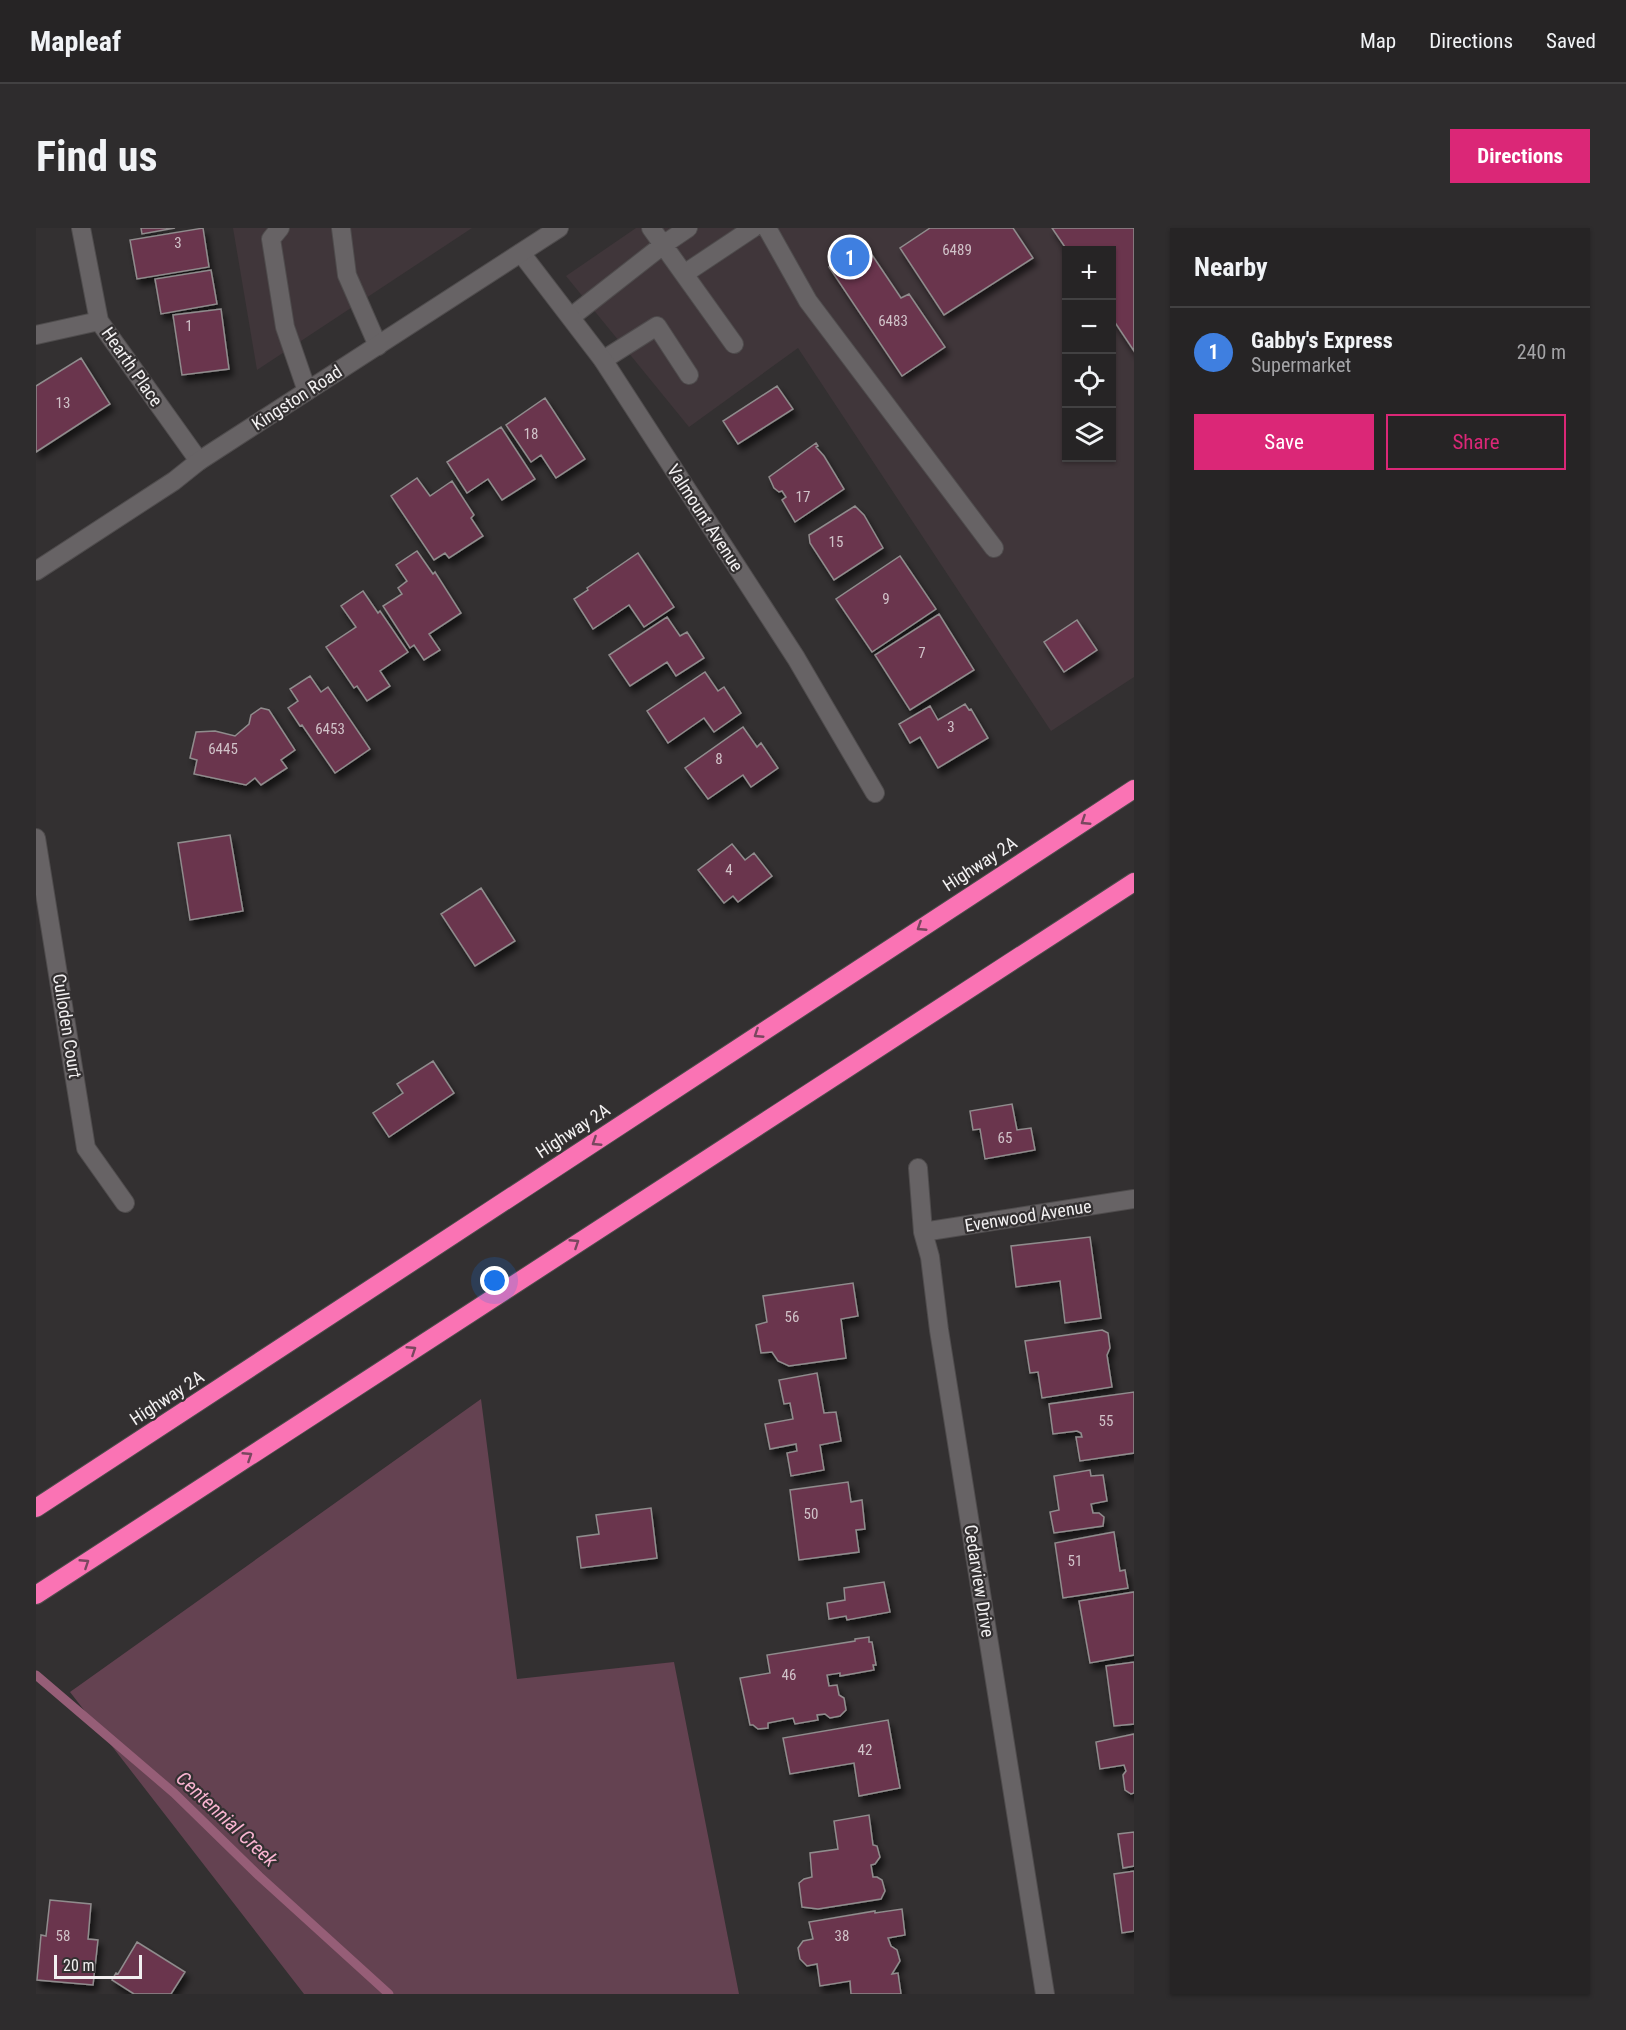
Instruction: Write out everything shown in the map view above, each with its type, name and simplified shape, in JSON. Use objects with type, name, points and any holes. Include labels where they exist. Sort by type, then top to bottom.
[{"type":"highway","name":"Highway 2A","points":[[36,1508],[1134,789]]},
{"type":"highway","points":[[36,1595],[1134,882]]},
{"type":"street","name":"Hearth Place","points":[[81,228],[99,321],[199,461]]},
{"type":"street","points":[[341,228],[347,275],[378,345]]},
{"type":"street","name":"Kingston Road","points":[[36,571],[174,481],[199,461],[559,228]]},
{"type":"street","points":[[651,228],[734,344]]},
{"type":"street","points":[[571,317],[688,228]]},
{"type":"street","points":[[684,274],[753,228]]},
{"type":"street","points":[[767,228],[808,302],[994,548]]},
{"type":"street","points":[[274,232],[285,327],[307,391]]},
{"type":"street","name":"Valmount Avenue","points":[[521,253],[603,360],[796,658],[875,793]]},
{"type":"street","points":[[36,335],[99,321]]},
{"type":"street","points":[[603,360],[657,326],[689,375]]},
{"type":"street","name":"Culloden Court","points":[[36,838],[86,1148],[125,1203]]},
{"type":"street","name":"Cedarview Drive","points":[[918,1168],[923,1232],[930,1257],[943,1353],[1044,1994]]},
{"type":"street","name":"Evenwood Avenue","points":[[923,1232],[1134,1199]]},
{"type":"shaded area","points":[[233,228],[472,228],[257,370]]},
{"type":"shaded area","points":[[636,228],[1134,228],[1134,677],[1051,731],[798,348],[689,427],[566,276]]},
{"type":"shaded area","points":[[481,1399],[517,1679],[674,1662],[739,1994],[304,1994],[70,1692]]},
{"type":"building","points":[[141,228],[175,228],[142,234]]},
{"type":"building","points":[[203,228],[209,267],[137,279],[130,240]]},
{"type":"building","points":[[930,228],[1013,228],[1033,258],[944,315],[900,248]]},
{"type":"building","points":[[1052,228],[1134,228],[1134,351],[1116,324],[1116,246],[1064,246]]},
{"type":"building","points":[[864,243],[901,298],[909,294],[945,347],[902,376],[829,267]]},
{"type":"building","points":[[211,270],[217,304],[161,314],[155,279]]},
{"type":"building","points":[[221,309],[229,369],[182,375],[173,315]]},
{"type":"building","points":[[81,358],[110,404],[36,452],[36,386]]},
{"type":"building","points":[[777,386],[793,409],[738,444],[723,421]]},
{"type":"building","points":[[545,398],[585,459],[556,478],[541,455],[531,462],[506,425]]},
{"type":"building","points":[[501,427],[535,479],[502,500],[488,479],[467,493],[447,462]]},
{"type":"building","points":[[816,443],[818,446],[816,447],[844,489],[795,522],[782,500],[786,497],[782,491],[779,492],[774,488],[769,477]]},
{"type":"building","points":[[417,478],[430,496],[452,481],[474,515],[471,518],[483,536],[449,558],[445,553],[434,560],[391,496]]},
{"type":"building","points":[[855,506],[864,515],[883,548],[834,580],[810,543],[809,535]]},
{"type":"building","points":[[417,551],[433,574],[435,572],[461,613],[429,634],[440,650],[424,660],[414,645],[410,648],[383,606],[402,594],[398,588],[407,581],[396,565]]},
{"type":"building","points":[[638,553],[674,607],[644,627],[629,605],[593,629],[574,599]]},
{"type":"building","points":[[900,556],[936,609],[872,652],[836,599]]},
{"type":"building","points":[[363,591],[378,613],[380,611],[408,652],[380,671],[390,686],[367,701],[357,686],[354,688],[326,647],[356,627],[341,606]]},
{"type":"building","points":[[939,614],[974,670],[910,710],[875,655]]},
{"type":"building","points":[[667,617],[680,636],[687,632],[704,658],[676,676],[667,662],[630,686],[609,655]]},
{"type":"building","points":[[1077,620],[1097,650],[1064,672],[1044,642]]},
{"type":"building","points":[[705,672],[718,691],[724,687],[741,713],[714,732],[704,718],[668,743],[647,711]]},
{"type":"building","points":[[310,676],[321,692],[328,687],[370,749],[335,773],[288,708],[298,701],[290,689]]},
{"type":"building","points":[[965,704],[969,710],[971,709],[988,738],[938,768],[920,737],[910,743],[899,724],[930,706],[938,720]]},
{"type":"building","points":[[261,708],[269,710],[295,750],[281,760],[287,768],[261,785],[255,778],[246,785],[194,774],[197,760],[190,758],[196,732],[215,731],[235,736],[249,724],[251,715]]},
{"type":"building","points":[[743,727],[757,747],[761,743],[778,768],[751,787],[743,775],[708,799],[685,768]]},
{"type":"building","points":[[230,835],[243,911],[190,920],[178,843]]},
{"type":"building","points":[[732,844],[745,860],[754,853],[772,876],[738,902],[733,896],[724,903],[698,870]]},
{"type":"building","points":[[481,888],[515,941],[475,966],[441,914]]},
{"type":"building","points":[[433,1061],[454,1093],[389,1137],[373,1113],[403,1093],[397,1084]]},
{"type":"building","points":[[1012,1104],[1017,1130],[1031,1128],[1035,1150],[985,1159],[980,1129],[973,1130],[970,1111]]},
{"type":"building","points":[[1090,1237],[1101,1318],[1065,1323],[1060,1281],[1016,1287],[1011,1246]]},
{"type":"building","points":[[853,1283],[858,1316],[841,1319],[846,1358],[789,1366],[778,1361],[772,1352],[761,1353],[756,1325],[767,1322],[763,1296]]},
{"type":"building","points":[[1102,1330],[1108,1333],[1110,1348],[1107,1355],[1112,1387],[1042,1398],[1038,1372],[1030,1373],[1025,1341]]},
{"type":"building","points":[[817,1373],[824,1413],[836,1412],[841,1441],[820,1445],[824,1470],[791,1476],[787,1453],[797,1451],[796,1444],[770,1449],[765,1424],[793,1419],[790,1403],[784,1404],[779,1380]]},
{"type":"building","points":[[1134,1392],[1134,1453],[1080,1461],[1076,1437],[1082,1437],[1081,1433],[1077,1431],[1053,1434],[1049,1404]]},
{"type":"building","points":[[1090,1470],[1091,1476],[1103,1475],[1107,1501],[1091,1504],[1093,1513],[1099,1513],[1104,1517],[1103,1526],[1054,1533],[1050,1512],[1059,1510],[1054,1476]]},
{"type":"building","points":[[848,1482],[851,1502],[862,1500],[865,1529],[856,1530],[859,1552],[799,1560],[790,1490]]},
{"type":"building","points":[[651,1508],[657,1558],[581,1568],[577,1537],[599,1534],[596,1515]]},
{"type":"building","points":[[1114,1532],[1120,1571],[1125,1570],[1128,1588],[1063,1598],[1055,1543]]},
{"type":"building","points":[[884,1582],[890,1612],[847,1620],[846,1616],[829,1619],[827,1603],[845,1600],[844,1588]]},
{"type":"building","points":[[1134,1592],[1134,1655],[1090,1663],[1079,1601]]},
{"type":"building","points":[[869,1637],[876,1665],[873,1665],[874,1670],[840,1676],[840,1673],[827,1675],[829,1686],[837,1685],[839,1695],[844,1698],[846,1710],[840,1716],[830,1718],[825,1714],[817,1715],[818,1720],[795,1724],[793,1718],[768,1723],[768,1728],[758,1729],[750,1725],[740,1678],[770,1673],[767,1655]]},
{"type":"building","points":[[1134,1662],[1134,1724],[1114,1726],[1106,1666]]},
{"type":"building","points":[[888,1720],[900,1788],[859,1796],[854,1763],[790,1774],[783,1738]]},
{"type":"building","points":[[1134,1734],[1134,1793],[1131,1794],[1125,1790],[1124,1765],[1100,1769],[1096,1742]]},
{"type":"building","points":[[869,1815],[873,1845],[877,1846],[880,1857],[875,1864],[871,1865],[873,1877],[882,1880],[885,1891],[881,1899],[818,1909],[802,1907],[799,1883],[812,1877],[810,1853],[838,1849],[834,1821]]},
{"type":"building","points":[[1134,1832],[1134,1866],[1123,1868],[1118,1834]]},
{"type":"building","points":[[1134,1871],[1134,1931],[1122,1933],[1114,1874]]},
{"type":"building","points":[[50,1900],[91,1904],[88,1939],[98,1940],[93,1985],[37,1980],[41,1935],[46,1936]]},
{"type":"building","points":[[902,1909],[905,1935],[888,1938],[891,1946],[897,1950],[900,1961],[892,1974],[898,1973],[901,1994],[851,1994],[850,1981],[820,1986],[817,1964],[807,1966],[800,1959],[798,1948],[803,1941],[813,1939],[809,1922]]},
{"type":"building","points":[[137,1942],[185,1972],[171,1994],[134,1994],[112,1980]]},
{"type":"waterway","name":"Centennial Creek","points":[[36,1675],[174,1793],[259,1876],[389,1994]]},
{"type":"place","name":"Gabby's Express","points":[[850,257]]}]
